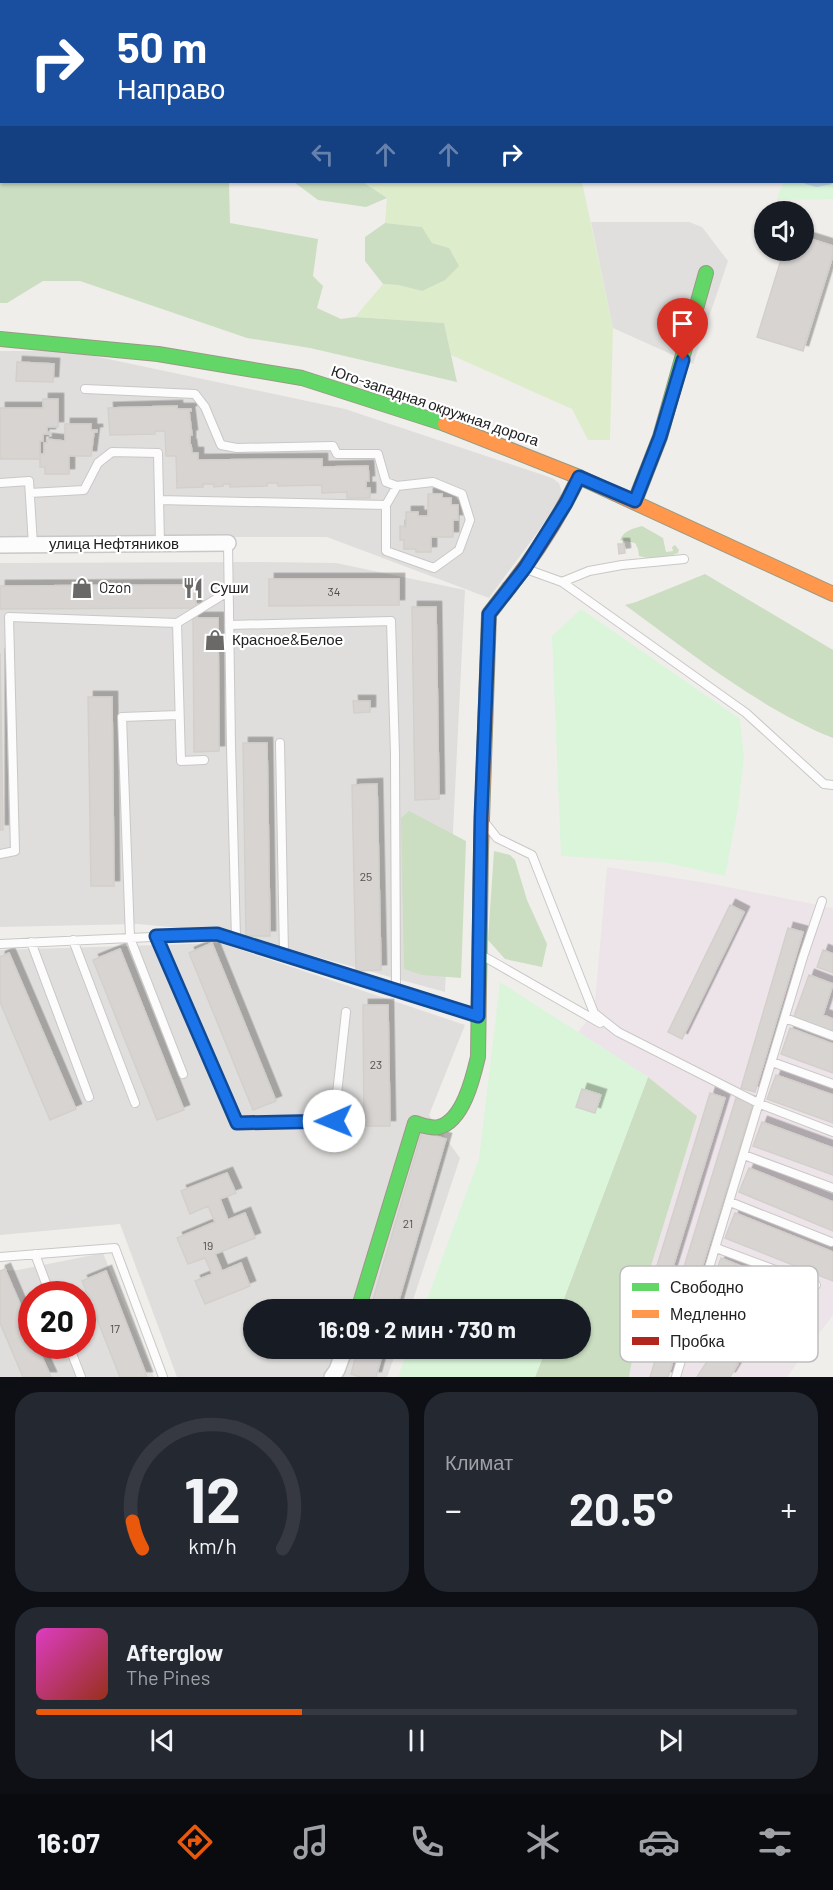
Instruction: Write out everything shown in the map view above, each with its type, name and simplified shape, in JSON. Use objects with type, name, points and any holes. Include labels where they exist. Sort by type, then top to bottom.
[{"type":"main road","points":[[635,501],[660,437],[706,273]]},
{"type":"main road","name":"Юго-западная окружная дорога","points":[[0,339],[158,354],[302,378],[343,390],[448,426],[579,477],[833,594]]},
{"type":"main road","points":[[361,1299],[415,1123],[435,1128],[442,1126],[461,1106],[472,1082],[478,1057],[481,818],[489,614],[525,568],[566,503],[579,477]]},
{"type":"street","name":"улица Нефтяников","points":[[0,545],[228,543]]},
{"type":"street","points":[[332,1377],[338,1370],[342,1359]]},
{"type":"lane","points":[[85,389],[195,394],[205,406],[221,445],[237,448],[333,446],[337,454],[378,454],[386,482],[397,486],[433,482],[462,494],[470,520],[459,550],[434,568],[386,551],[386,505],[397,486]]},
{"type":"lane","points":[[30,493],[84,490],[98,463],[112,452],[158,453],[160,544]]},
{"type":"lane","points":[[0,483],[29,481],[33,545]]},
{"type":"lane","points":[[159,500],[386,505]]},
{"type":"lane","points":[[228,543],[236,939]]},
{"type":"lane","points":[[562,582],[590,571],[622,565],[684,559]]},
{"type":"lane","points":[[525,568],[562,582],[746,713],[824,784],[833,785]]},
{"type":"lane","points":[[0,614],[9,617],[177,623],[229,591]]},
{"type":"lane","points":[[0,854],[15,851],[9,617]]},
{"type":"lane","points":[[229,625],[391,621],[395,754],[396,990]]},
{"type":"lane","points":[[177,623],[181,761],[204,760]]},
{"type":"lane","points":[[179,716],[122,717],[129,938],[183,1074]]},
{"type":"lane","points":[[280,743],[284,954]]},
{"type":"lane","points":[[481,818],[497,838],[532,855],[594,1012],[618,1032]]},
{"type":"lane","points":[[711,1266],[822,901]]},
{"type":"lane","points":[[0,944],[217,934],[478,1016]]},
{"type":"lane","points":[[156,936],[237,1123],[334,1121],[346,1012]]},
{"type":"lane","points":[[73,940],[135,1103]]},
{"type":"lane","points":[[31,942],[89,1097]]},
{"type":"lane","points":[[479,954],[618,1032],[760,1104],[833,1132]]},
{"type":"lane","points":[[785,1018],[833,1036]]},
{"type":"lane","points":[[772,1062],[833,1084]]},
{"type":"lane","points":[[744,1155],[833,1188]]},
{"type":"lane","points":[[730,1202],[831,1242]]},
{"type":"lane","points":[[0,1257],[115,1248],[163,1377]]},
{"type":"lane","points":[[716,1248],[763,1266]]},
{"type":"lane","points":[[35,1254],[45,1281]]},
{"type":"lane","points":[[74,1359],[81,1377]]},
{"type":"lane","points":[[676,1377],[681,1362]]},
{"type":"shaded area","points":[[591,222],[689,222],[702,227],[728,261],[693,364],[613,328]]},
{"type":"shaded area","points":[[0,351],[70,351],[345,409],[552,478],[559,483],[561,489],[560,502],[489,598],[327,537],[0,537]]},
{"type":"shaded area","points":[[0,563],[336,563],[465,590],[445,992],[227,932],[137,924],[0,927]]},
{"type":"shaded area","points":[[607,867],[713,884],[833,908],[833,1315],[818,1335],[818,1266],[651,1266],[697,1116],[648,1077],[578,1032],[594,1012]]},
{"type":"shaded area","points":[[220,943],[465,1025],[429,1115],[460,1158],[413,1299],[243,1299],[243,1359],[393,1359],[387,1377],[177,1377],[120,1224],[0,1235],[0,950]]},
{"type":"shaded area","points":[[103,1253],[154,1377],[0,1377],[0,1271],[18,1270]]},
{"type":"shaded area","points":[[632,1362],[798,1362],[787,1377],[629,1377]]},
{"type":"green space","points":[[0,183],[229,183],[230,223],[318,239],[313,276],[323,286],[317,308],[341,319],[355,317],[444,323],[457,382],[310,348],[247,338],[80,281],[43,281],[7,303],[0,303]]},
{"type":"green space","points":[[295,183],[364,183],[387,198],[366,207],[318,200]]},
{"type":"green space","points":[[364,183],[582,183],[613,328],[610,440],[588,440],[572,409],[451,355],[444,323],[355,317],[383,284],[422,291],[449,248],[432,243],[422,227],[385,223],[387,198]]},
{"type":"green space","points":[[784,183],[833,183],[833,199],[776,200]]},
{"type":"green space","points":[[385,223],[422,227],[432,243],[449,248],[459,266],[445,280],[422,291],[383,284],[365,261],[365,237]]},
{"type":"green space","points":[[642,526],[663,538],[666,552],[673,551],[672,547],[675,545],[679,550],[678,553],[659,558],[639,556],[635,543],[620,540],[626,532]]},
{"type":"green space","points":[[705,574],[833,650],[833,738],[751,695],[625,605]]},
{"type":"green space","points":[[581,609],[740,719],[744,758],[738,808],[725,876],[668,863],[561,856],[552,636]]},
{"type":"green space","points":[[409,811],[466,841],[461,978],[422,975],[404,969],[401,818]]},
{"type":"green space","points":[[494,851],[510,855],[515,860],[527,900],[547,944],[542,967],[505,959],[488,940]]},
{"type":"green space","points":[[500,982],[648,1077],[564,1299],[427,1299],[479,1159]]},
{"type":"green space","points":[[648,1077],[697,1116],[651,1266],[620,1266],[620,1362],[632,1362],[629,1377],[535,1377],[542,1359],[591,1359],[591,1299],[564,1299]]},
{"type":"green space","points":[[404,1359],[542,1359],[535,1377],[398,1377]]},
{"type":"building","points":[[814,240],[833,246],[833,255],[803,351],[757,337],[781,261],[814,261]]},
{"type":"building","points":[[17,362],[54,364],[53,382],[16,381]]},
{"type":"building","points":[[43,399],[58,399],[58,427],[47,427],[47,432],[50,434],[43,434],[43,441],[40,441],[40,459],[0,459],[0,408],[43,408]]},
{"type":"building","points":[[177,406],[177,409],[191,409],[189,411],[192,435],[190,435],[190,445],[192,453],[198,453],[198,460],[322,459],[322,467],[368,466],[369,481],[366,481],[366,488],[370,488],[370,498],[347,498],[347,492],[322,493],[322,485],[278,486],[278,483],[267,483],[267,486],[230,487],[230,484],[223,484],[223,486],[214,487],[214,484],[203,484],[203,487],[177,488],[176,456],[166,456],[165,431],[155,431],[155,434],[110,435],[108,408]]},
{"type":"building","points":[[65,424],[91,424],[91,430],[97,430],[94,432],[91,456],[69,456],[69,474],[45,474],[45,467],[40,467],[40,454],[44,454],[44,443],[47,443],[47,439],[65,441]]},
{"type":"building","points":[[428,494],[442,494],[442,498],[451,498],[451,505],[458,505],[458,520],[453,520],[453,537],[431,537],[431,552],[404,549],[404,540],[400,540],[400,526],[406,527],[406,512],[418,512],[418,516],[428,516]]},
{"type":"building","points":[[618,544],[624,544],[625,553],[619,554]]},
{"type":"building","points":[[269,579],[399,579],[399,605],[269,606]]},
{"type":"building","points":[[195,585],[196,608],[0,609],[0,586]]},
{"type":"building","points":[[412,607],[436,607],[439,799],[415,800]]},
{"type":"building","points":[[193,618],[218,618],[219,751],[194,752]]},
{"type":"building","points":[[0,653],[3,830],[0,830]]},
{"type":"building","points":[[88,697],[112,697],[114,886],[91,886]]},
{"type":"building","points":[[353,701],[370,701],[370,712],[354,713]]},
{"type":"building","points":[[243,743],[267,743],[270,936],[246,936]]},
{"type":"building","points":[[377,784],[381,970],[356,971],[352,785]]},
{"type":"building","points":[[730,905],[744,912],[682,1039],[668,1032]]},
{"type":"building","points":[[788,928],[803,932],[755,1092],[741,1088]]},
{"type":"building","points":[[212,943],[276,1101],[253,1110],[189,953]]},
{"type":"building","points":[[120,949],[184,1110],[157,1120],[93,960]]},
{"type":"building","points":[[823,950],[833,954],[833,973],[817,967]]},
{"type":"building","points":[[9,953],[76,1109],[50,1120],[0,1002],[0,957]]},
{"type":"building","points":[[809,975],[833,984],[823,1015],[833,1019],[833,1034],[793,1019]]},
{"type":"building","points":[[363,1005],[388,1005],[390,1126],[364,1126]]},
{"type":"building","points":[[790,1028],[833,1044],[833,1073],[781,1054]]},
{"type":"building","points":[[776,1075],[833,1095],[833,1123],[767,1099]]},
{"type":"building","points":[[582,1089],[601,1095],[595,1113],[576,1107]]},
{"type":"building","points":[[710,1093],[725,1098],[673,1266],[657,1266]]},
{"type":"building","points":[[736,1098],[753,1103],[702,1266],[684,1266]]},
{"type":"building","points":[[762,1122],[833,1148],[833,1175],[753,1146]]},
{"type":"building","points":[[422,1132],[446,1139],[399,1299],[373,1299]]},
{"type":"building","points":[[749,1168],[833,1202],[833,1231],[739,1192]]},
{"type":"building","points":[[227,1173],[236,1193],[220,1199],[228,1220],[245,1213],[255,1238],[215,1254],[222,1271],[241,1263],[250,1286],[205,1304],[195,1281],[212,1274],[205,1258],[188,1264],[177,1238],[215,1222],[208,1206],[190,1214],[181,1191]]},
{"type":"building","points":[[735,1213],[833,1252],[833,1281],[818,1275],[818,1266],[795,1266],[725,1238]]},
{"type":"building","points":[[721,1258],[740,1266],[718,1266]]},
{"type":"building","points":[[5,1269],[18,1299],[18,1359],[43,1359],[51,1377],[23,1377],[0,1323],[0,1271]]},
{"type":"building","points":[[106,1271],[147,1377],[120,1377],[96,1316],[96,1281],[82,1281]]},
{"type":"building","points":[[355,1359],[381,1359],[376,1377],[360,1377],[351,1374]]},
{"type":"building","points":[[655,1362],[673,1362],[668,1377],[650,1377]]},
{"type":"building","points":[[707,1362],[735,1362],[738,1364],[730,1377],[697,1377]]},
{"type":"waterway","points":[[810,183],[817,185],[826,183]]},
{"type":"traffic: fast","points":[[635,501],[660,437],[706,273]]},
{"type":"traffic: fast","points":[[0,339],[158,354],[302,378],[445,424]]},
{"type":"traffic: fast","points":[[361,1299],[415,1123],[433,1128],[447,1123],[461,1108],[473,1076],[478,1057],[481,849]]},
{"type":"traffic: slow","points":[[445,424],[579,477],[833,594]]},
{"type":"traffic: slow","points":[[481,849],[489,614],[509,588]]},
{"type":"traffic: jam","points":[[509,588],[547,534],[579,477]]},
{"type":"place","name":"Ozon","points":[[82,588]]},
{"type":"place","name":"Суши","points":[[193,588]]},
{"type":"place","name":"Красное&Белое","points":[[215,640]]},
{"type":"route","points":[[334,1121],[237,1123],[156,936],[217,934],[478,1016],[481,818],[489,614],[525,568],[566,503],[579,477],[635,501],[660,437],[683,360]]}]
